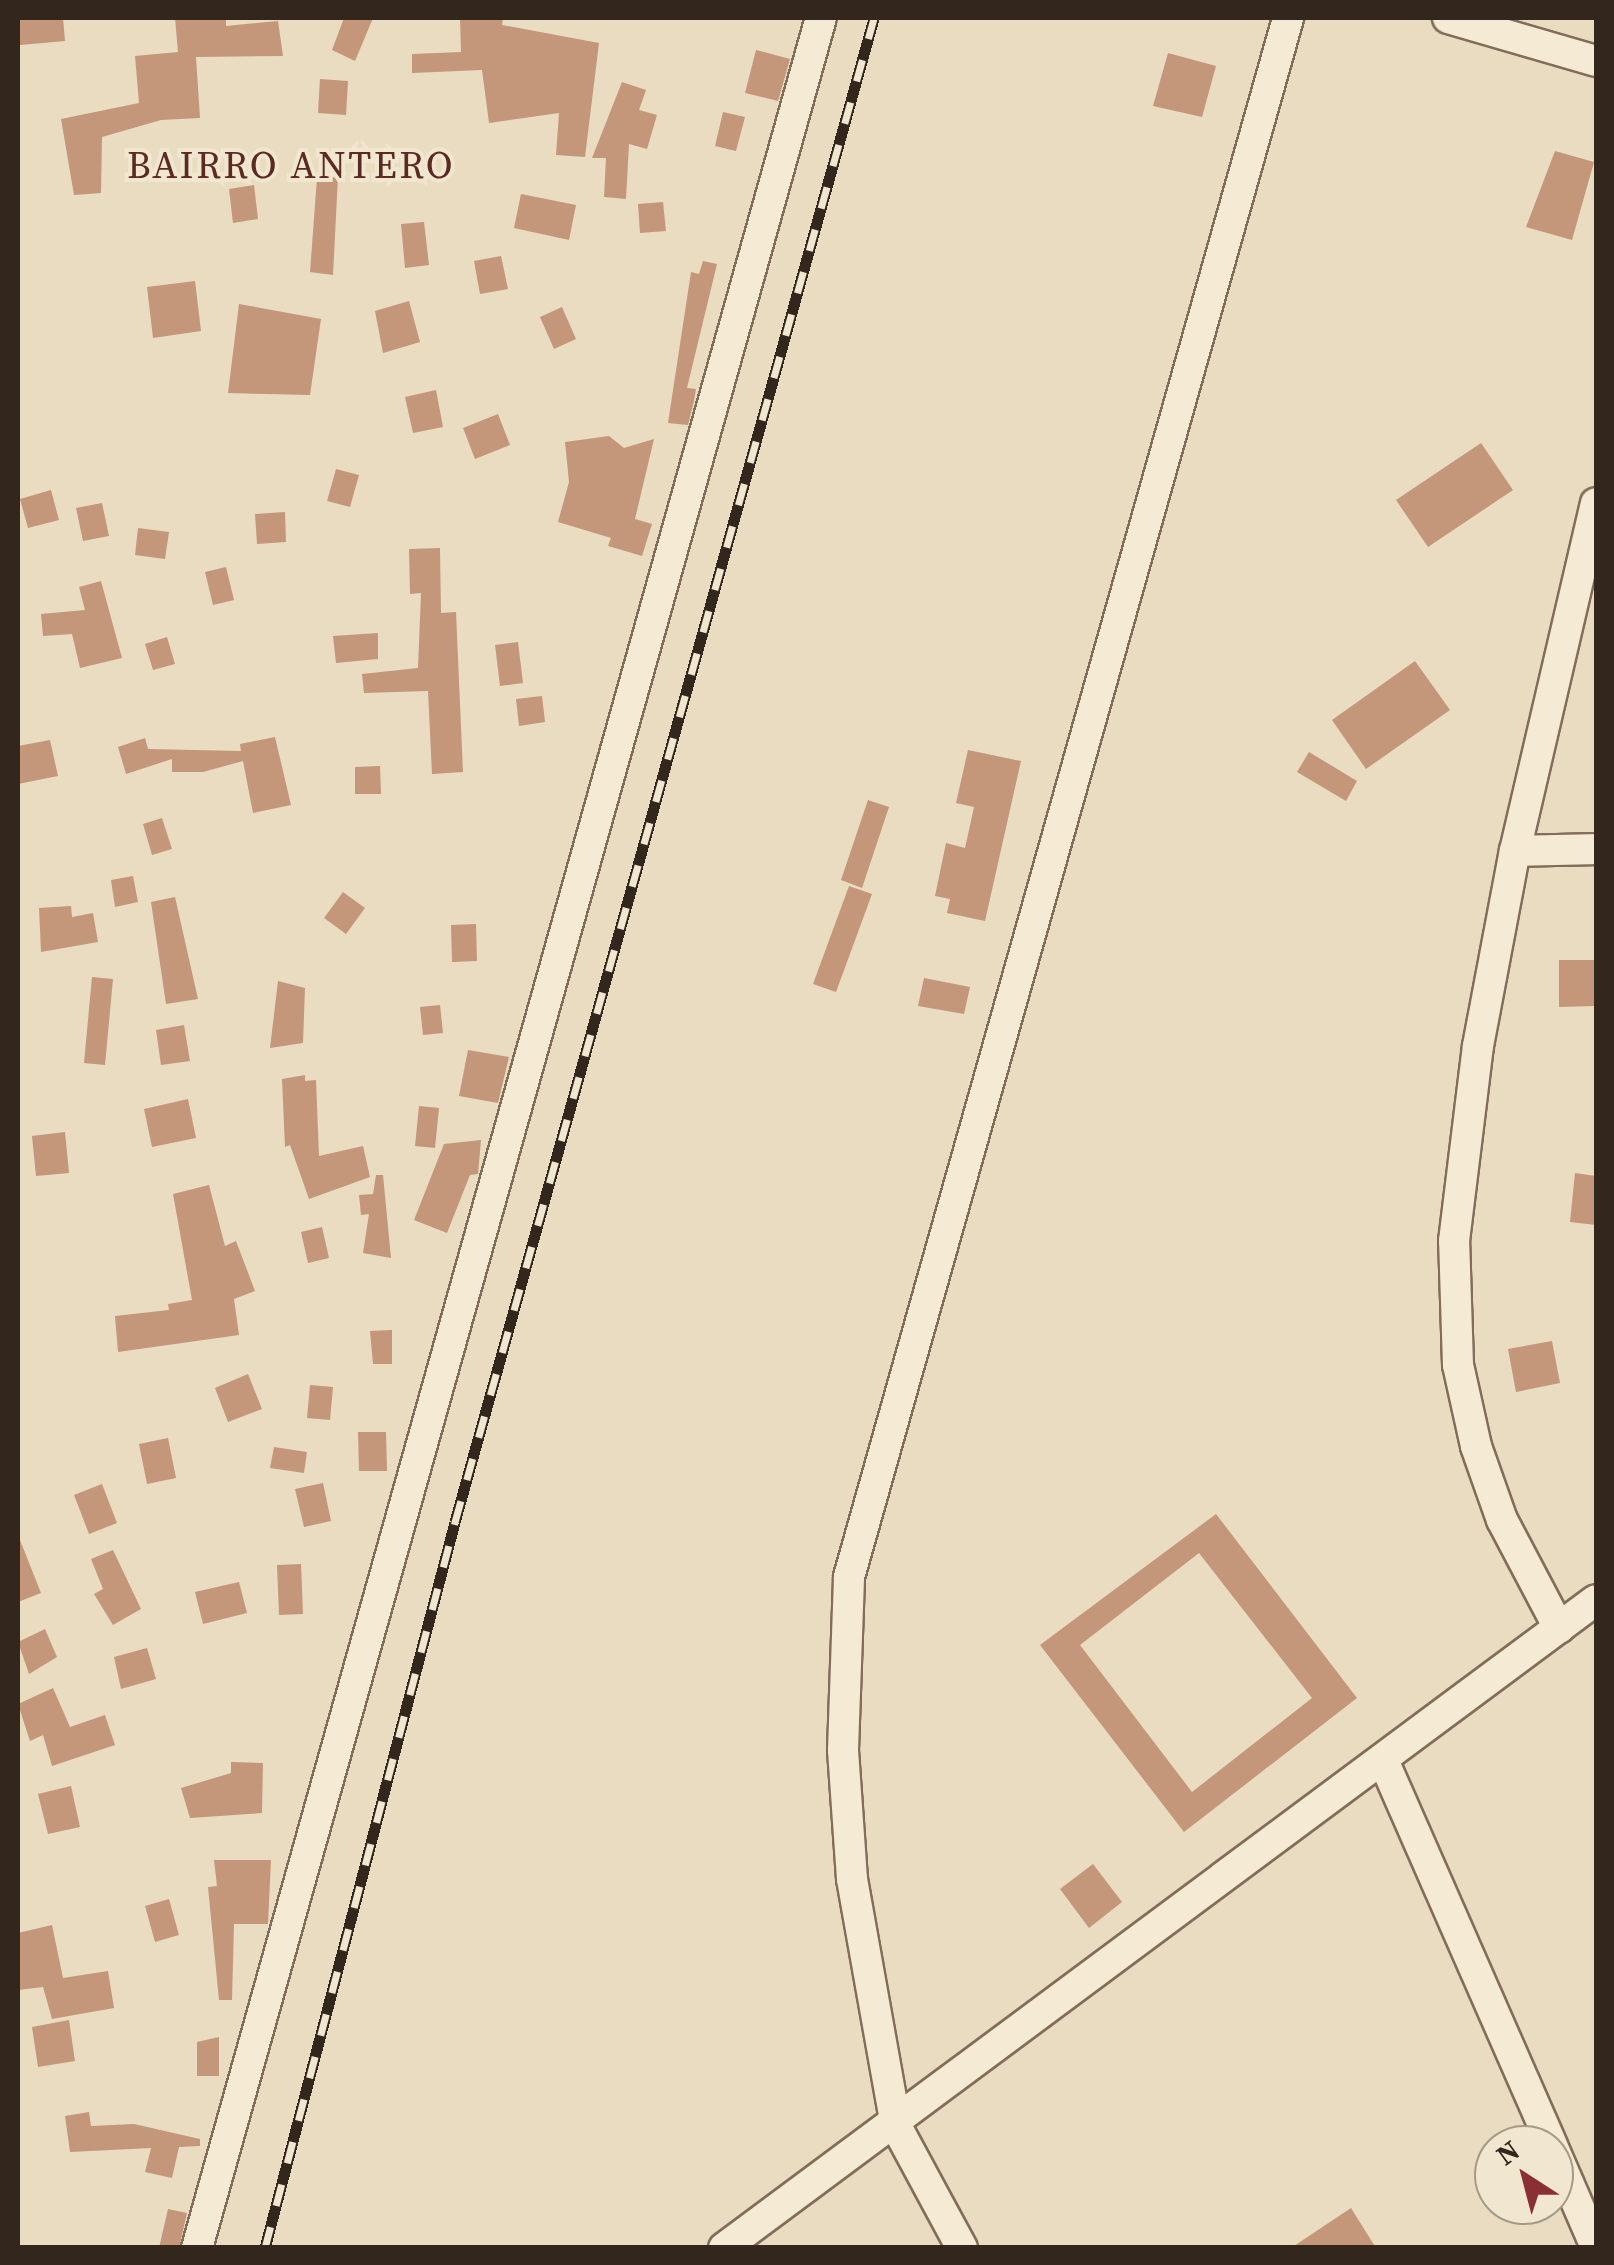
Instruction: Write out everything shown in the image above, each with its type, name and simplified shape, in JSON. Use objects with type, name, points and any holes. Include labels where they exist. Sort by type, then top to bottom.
[{"type":"street","points":[[197,2248],[821,18]]},
{"type":"street","points":[[962,2248],[896,2126],[852,1880],[843,1750],[849,1577],[1288,18]]},
{"type":"street","points":[[1448,18],[1596,61]]},
{"type":"street","points":[[1559,1628],[1502,1520],[1458,1365],[1454,1241],[1478,1046],[1514,851],[1596,503]]},
{"type":"street","points":[[1514,851],[1596,849]]},
{"type":"street","points":[[724,2248],[896,2126],[1596,1600]]},
{"type":"street","points":[[1383,1760],[1543,2125]]},
{"type":"street","points":[[1574,2196],[1596,2247]]},
{"type":"building","points":[[18,18],[63,18],[65,41],[20,45]]},
{"type":"building","points":[[175,18],[226,18],[226,26],[278,21],[283,56],[196,57],[200,118],[161,120],[102,137],[101,193],[74,195],[61,119],[139,103],[135,56],[178,52]]},
{"type":"building","points":[[344,18],[373,18],[355,61],[332,50]]},
{"type":"building","points":[[460,18],[503,18],[502,25],[599,43],[585,157],[556,155],[559,113],[489,123],[482,70],[412,73],[412,54],[461,52]]},
{"type":"building","points":[[756,50],[790,59],[778,101],[745,93]]},
{"type":"building","points":[[1168,53],[1216,66],[1202,117],[1153,106]]},
{"type":"building","points":[[320,79],[348,81],[346,115],[318,113]]},
{"type":"building","points":[[622,82],[646,90],[639,110],[657,115],[647,149],[629,144],[626,199],[604,197],[606,158],[592,158]]},
{"type":"building","points":[[723,112],[745,117],[736,151],[715,146]]},
{"type":"building","points":[[1555,151],[1594,162],[1572,240],[1526,227]]},
{"type":"building","points":[[338,177],[333,275],[310,272],[317,178]]},
{"type":"building","points":[[254,185],[258,219],[233,223],[229,189]]},
{"type":"building","points":[[521,194],[576,205],[569,240],[514,228]]},
{"type":"building","points":[[663,202],[666,231],[640,233],[638,204]]},
{"type":"building","points":[[424,222],[429,265],[405,268],[401,224]]},
{"type":"building","points":[[501,256],[508,289],[480,294],[474,261]]},
{"type":"building","points":[[703,261],[717,264],[687,388],[696,389],[694,401],[688,425],[668,423],[691,272],[699,274]]},
{"type":"building","points":[[195,281],[201,331],[153,338],[147,287]]},
{"type":"building","points":[[409,301],[420,342],[383,353],[375,311]]},
{"type":"building","points":[[239,304],[321,319],[310,395],[228,393]]},
{"type":"building","points":[[562,307],[576,339],[554,349],[540,317]]},
{"type":"building","points":[[436,390],[443,427],[413,433],[405,397]]},
{"type":"building","points":[[498,414],[510,445],[475,459],[463,428]]},
{"type":"building","points":[[609,436],[624,448],[654,439],[635,519],[652,524],[642,556],[608,546],[611,538],[558,522],[569,482],[565,442]]},
{"type":"building","points":[[1481,443],[1513,490],[1428,547],[1396,500]]},
{"type":"building","points":[[336,469],[359,475],[350,507],[327,501]]},
{"type":"building","points":[[51,490],[59,520],[28,528],[20,499]]},
{"type":"building","points":[[102,503],[109,536],[83,541],[76,508]]},
{"type":"building","points":[[285,512],[286,542],[257,544],[255,514]]},
{"type":"building","points":[[138,528],[169,532],[165,559],[135,555]]},
{"type":"building","points":[[440,548],[441,613],[456,612],[463,772],[432,774],[428,691],[364,693],[362,674],[418,668],[421,593],[410,594],[409,549]]},
{"type":"building","points":[[226,567],[234,600],[213,605],[205,572]]},
{"type":"building","points":[[101,581],[122,658],[80,668],[72,634],[43,636],[41,614],[85,610],[79,587]]},
{"type":"building","points":[[378,633],[378,659],[336,663],[333,636]]},
{"type":"building","points":[[167,637],[175,664],[153,670],[145,644]]},
{"type":"building","points":[[518,642],[523,683],[500,686],[495,645]]},
{"type":"building","points":[[1415,661],[1450,710],[1366,769],[1332,720]]},
{"type":"building","points":[[542,696],[545,722],[519,726],[516,699]]},
{"type":"building","points":[[275,737],[291,805],[253,813],[243,761],[203,772],[172,772],[172,759],[126,774],[118,747],[145,738],[148,749],[241,751],[240,744]]},
{"type":"building","points":[[50,740],[58,776],[18,784],[18,746]]},
{"type":"building","points":[[968,750],[1021,761],[985,921],[947,913],[950,899],[935,896],[946,843],[965,848],[974,807],[956,803]]},
{"type":"building","points":[[1309,752],[1357,781],[1346,801],[1297,772]]},
{"type":"building","points":[[380,766],[381,794],[355,794],[355,767]]},
{"type":"building","points":[[868,800],[889,807],[862,888],[841,880]]},
{"type":"building","points":[[162,818],[172,849],[152,855],[143,824]]},
{"type":"building","points":[[133,876],[138,902],[115,907],[111,880]]},
{"type":"building","points":[[849,886],[872,894],[836,992],[813,984]]},
{"type":"building","points":[[343,892],[365,908],[346,934],[324,918]]},
{"type":"building","points":[[175,897],[198,999],[166,1004],[151,902]]},
{"type":"building","points":[[71,906],[72,917],[93,913],[98,942],[41,952],[39,908]]},
{"type":"building","points":[[476,924],[477,961],[452,962],[451,925]]},
{"type":"building","points":[[1559,960],[1596,960],[1596,1006],[1559,1007]]},
{"type":"building","points":[[92,977],[113,979],[105,1065],[84,1063]]},
{"type":"building","points":[[924,978],[970,987],[964,1014],[918,1006]]},
{"type":"building","points":[[278,981],[305,988],[303,1043],[270,1048]]},
{"type":"building","points":[[440,1005],[443,1033],[423,1035],[420,1007]]},
{"type":"building","points":[[184,1025],[190,1061],[161,1065],[156,1030]]},
{"type":"building","points":[[468,1050],[509,1057],[498,1103],[459,1096]]},
{"type":"building","points":[[305,1075],[305,1081],[316,1080],[319,1156],[363,1146],[370,1177],[309,1199],[290,1145],[285,1147],[282,1079]]},
{"type":"building","points":[[188,1099],[196,1138],[152,1147],[144,1109]]},
{"type":"building","points":[[419,1106],[439,1108],[435,1148],[415,1146]]},
{"type":"building","points":[[65,1132],[69,1173],[36,1176],[32,1136]]},
{"type":"building","points":[[481,1140],[478,1174],[470,1175],[447,1233],[414,1220],[444,1144]]},
{"type":"building","points":[[1575,1173],[1596,1176],[1596,1225],[1570,1222]]},
{"type":"building","points":[[376,1175],[383,1175],[391,1258],[363,1253],[369,1214],[361,1215],[359,1195],[373,1194]]},
{"type":"building","points":[[209,1185],[225,1246],[236,1241],[255,1291],[234,1299],[239,1335],[118,1352],[115,1316],[169,1310],[168,1304],[192,1300],[173,1194]]},
{"type":"building","points":[[322,1227],[329,1258],[308,1263],[301,1232]]},
{"type":"building","points":[[392,1330],[392,1364],[373,1364],[370,1331]]},
{"type":"building","points":[[1552,1341],[1560,1383],[1516,1392],[1508,1349]]},
{"type":"building","points":[[248,1374],[262,1409],[228,1422],[215,1388]]},
{"type":"building","points":[[310,1385],[333,1387],[330,1420],[307,1418]]},
{"type":"building","points":[[358,1432],[386,1432],[387,1471],[359,1471]]},
{"type":"building","points":[[168,1438],[176,1478],[147,1484],[139,1444]]},
{"type":"building","points":[[274,1447],[307,1452],[304,1473],[270,1468]]},
{"type":"building","points":[[323,1483],[331,1521],[304,1527],[295,1489]]},
{"type":"building","points":[[102,1484],[117,1523],[89,1534],[74,1495]]},
{"type":"building","points":[[1216,1514],[1357,1698],[1184,1832],[1040,1645]],"holes":[[[1199,1553],[1312,1698],[1192,1792],[1080,1645]]]},
{"type":"building","points":[[18,1535],[41,1593],[18,1602]]},
{"type":"building","points":[[113,1550],[141,1609],[113,1625],[94,1594],[103,1589],[91,1559]]},
{"type":"building","points":[[301,1564],[303,1614],[279,1615],[277,1565]]},
{"type":"building","points":[[239,1582],[247,1613],[203,1624],[195,1592]]},
{"type":"building","points":[[45,1629],[57,1657],[29,1674],[18,1642]]},
{"type":"building","points":[[147,1648],[156,1679],[121,1689],[114,1657]]},
{"type":"building","points":[[53,1688],[70,1727],[105,1715],[115,1745],[52,1766],[43,1735],[30,1741],[18,1704]]},
{"type":"building","points":[[231,1762],[263,1763],[262,1813],[190,1818],[181,1788],[231,1773]]},
{"type":"building","points":[[71,1786],[80,1827],[48,1834],[38,1794]]},
{"type":"building","points":[[214,1860],[271,1860],[268,1924],[234,1924],[232,2000],[219,2000],[208,1887],[217,1886]]},
{"type":"building","points":[[1093,1864],[1122,1902],[1089,1928],[1060,1889]]},
{"type":"building","points":[[169,1899],[179,1935],[155,1942],[145,1906]]},
{"type":"building","points":[[52,1925],[63,1978],[108,1971],[114,2008],[52,2019],[43,1987],[18,1990],[18,1933]]},
{"type":"building","points":[[69,2020],[75,2061],[38,2067],[32,2027]]},
{"type":"building","points":[[219,2037],[219,2076],[197,2076],[197,2042]]},
{"type":"building","points":[[89,2112],[91,2126],[134,2124],[200,2139],[200,2146],[179,2147],[172,2178],[145,2172],[151,2148],[70,2152],[65,2116]]},
{"type":"building","points":[[1351,2208],[1376,2248],[1291,2248]]},
{"type":"building","points":[[168,2209],[187,2213],[179,2248],[159,2248]]},
{"type":"railway","points":[[265,2248],[455,1522],[874,18]]},
{"type":"district","name":"BAIRRO ANTERO","points":[[291,166]]}]
